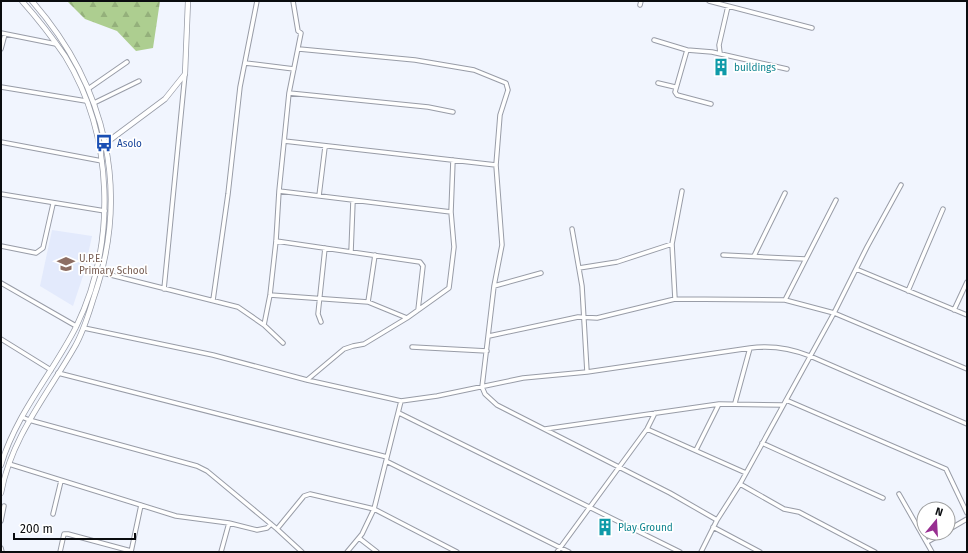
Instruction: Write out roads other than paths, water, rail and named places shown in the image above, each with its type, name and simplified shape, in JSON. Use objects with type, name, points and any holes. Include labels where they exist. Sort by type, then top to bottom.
[{"type":"street","points":[[1,465],[6,450],[22,417],[76,326],[97,271],[105,222],[102,161],[98,137],[86,101],[72,71],[56,44],[22,1]]},
{"type":"street","points":[[1,493],[9,464],[17,443],[29,420],[84,328],[103,273],[112,211],[110,166],[106,143],[88,88],[63,41],[32,1]]},
{"type":"street","points":[[164,289],[185,74],[188,1]]},
{"type":"street","points":[[213,300],[228,194],[240,87],[257,1]]},
{"type":"street","points":[[264,325],[270,295],[276,241],[279,191],[289,93],[301,33],[298,31],[293,1]]},
{"type":"street","points":[[709,1],[812,28]]},
{"type":"street","points":[[720,53],[719,45],[728,6]]},
{"type":"street","points":[[1,49],[3,33],[56,44]]},
{"type":"street","points":[[654,40],[687,50],[720,53],[787,69]]},
{"type":"street","points":[[712,52],[719,45]]},
{"type":"street","points":[[299,49],[415,60],[474,70],[506,83],[508,90],[500,115],[496,165],[502,238],[494,286],[482,387],[485,394],[497,405],[670,493],[717,520]]},
{"type":"street","points":[[687,50],[675,87],[675,92],[677,95],[711,104]]},
{"type":"street","points":[[88,88],[127,62]]},
{"type":"street","points":[[245,63],[294,69]]},
{"type":"street","points":[[106,143],[165,99],[185,74]]},
{"type":"street","points":[[94,104],[139,81]]},
{"type":"street","points":[[658,84],[675,87]]},
{"type":"street","points":[[1,87],[86,101]]},
{"type":"street","points":[[289,93],[428,107],[453,112]]},
{"type":"street","points":[[284,141],[325,147],[496,165]]},
{"type":"street","points":[[1,142],[102,161]]},
{"type":"street","points":[[319,196],[325,147]]},
{"type":"street","points":[[307,380],[344,349],[364,344],[448,290],[450,285],[454,247],[451,212],[453,160]]},
{"type":"street","points":[[701,552],[713,527],[740,484],[834,313],[901,186]]},
{"type":"street","points":[[279,191],[451,212]]},
{"type":"street","points":[[674,299],[672,244],[682,191]]},
{"type":"street","points":[[754,256],[785,193]]},
{"type":"street","points":[[1,194],[53,204],[105,211]]},
{"type":"street","points":[[785,300],[804,259],[836,200]]},
{"type":"street","points":[[351,252],[353,201]]},
{"type":"street","points":[[1,246],[36,253],[40,252],[43,248],[53,204]]},
{"type":"street","points":[[908,291],[943,209]]},
{"type":"street","points":[[572,229],[579,268],[585,318],[587,372]]},
{"type":"street","points":[[276,241],[422,263],[418,310]]},
{"type":"street","points":[[579,268],[617,262],[672,244]]},
{"type":"street","points":[[321,322],[318,318],[325,248]]},
{"type":"street","points":[[723,254],[804,259]]},
{"type":"street","points":[[368,302],[375,255]]},
{"type":"street","points":[[856,269],[967,315]]},
{"type":"street","points":[[103,273],[238,307],[264,325],[283,343]]},
{"type":"street","points":[[494,286],[541,273]]},
{"type":"street","points":[[954,310],[967,282]]},
{"type":"street","points":[[1,283],[76,326]]},
{"type":"street","points":[[270,295],[368,302],[406,318]]},
{"type":"street","points":[[489,336],[578,317],[597,318],[674,299],[785,300],[834,313],[967,368]]},
{"type":"street","points":[[84,328],[212,354],[307,380],[401,401],[482,387],[523,378],[587,372],[750,348],[776,347],[794,350],[810,356],[967,424]]},
{"type":"street","points":[[1,339],[51,370]]},
{"type":"street","points":[[412,347],[487,351]]},
{"type":"street","points":[[735,403],[750,348]]},
{"type":"street","points":[[58,373],[387,459],[569,552]]},
{"type":"street","points":[[786,400],[946,468],[949,472],[950,480],[967,513]]},
{"type":"street","points":[[347,552],[359,538],[374,509],[401,401]]},
{"type":"street","points":[[544,429],[719,404],[735,403],[783,405]]},
{"type":"street","points":[[696,450],[719,404]]},
{"type":"street","points":[[399,413],[680,552]]},
{"type":"street","points":[[557,552],[647,429],[655,413]]},
{"type":"street","points":[[22,417],[197,466],[207,471],[277,529],[302,552]]},
{"type":"street","points":[[647,429],[746,473]]},
{"type":"street","points":[[762,443],[883,498]]},
{"type":"street","points":[[1,447],[6,450]]},
{"type":"street","points":[[9,464],[182,518],[229,523],[257,530],[267,528],[271,524]]},
{"type":"street","points":[[53,514],[61,481]]},
{"type":"street","points":[[740,484],[784,509],[799,512],[876,552]]},
{"type":"street","points":[[277,529],[306,494],[316,495],[374,509],[457,552]]},
{"type":"street","points":[[899,494],[932,552]]},
{"type":"street","points":[[60,552],[64,534],[131,551],[141,505]]},
{"type":"street","points":[[1,521],[4,506]]},
{"type":"street","points":[[956,525],[967,519]]},
{"type":"street","points":[[221,552],[229,523]]},
{"type":"street","points":[[713,527],[759,552]]},
{"type":"street","points":[[359,538],[377,552]]},
{"type":"street","points":[[1,548],[2,552]]},
{"type":"place","name":"buildings","points":[[721,67]]},
{"type":"place","name":"Asolo","points":[[104,143]]},
{"type":"place","name":"U.P.E. Primary School","points":[[66,264]]},
{"type":"place","name":"Play Ground","points":[[605,527]]}]
